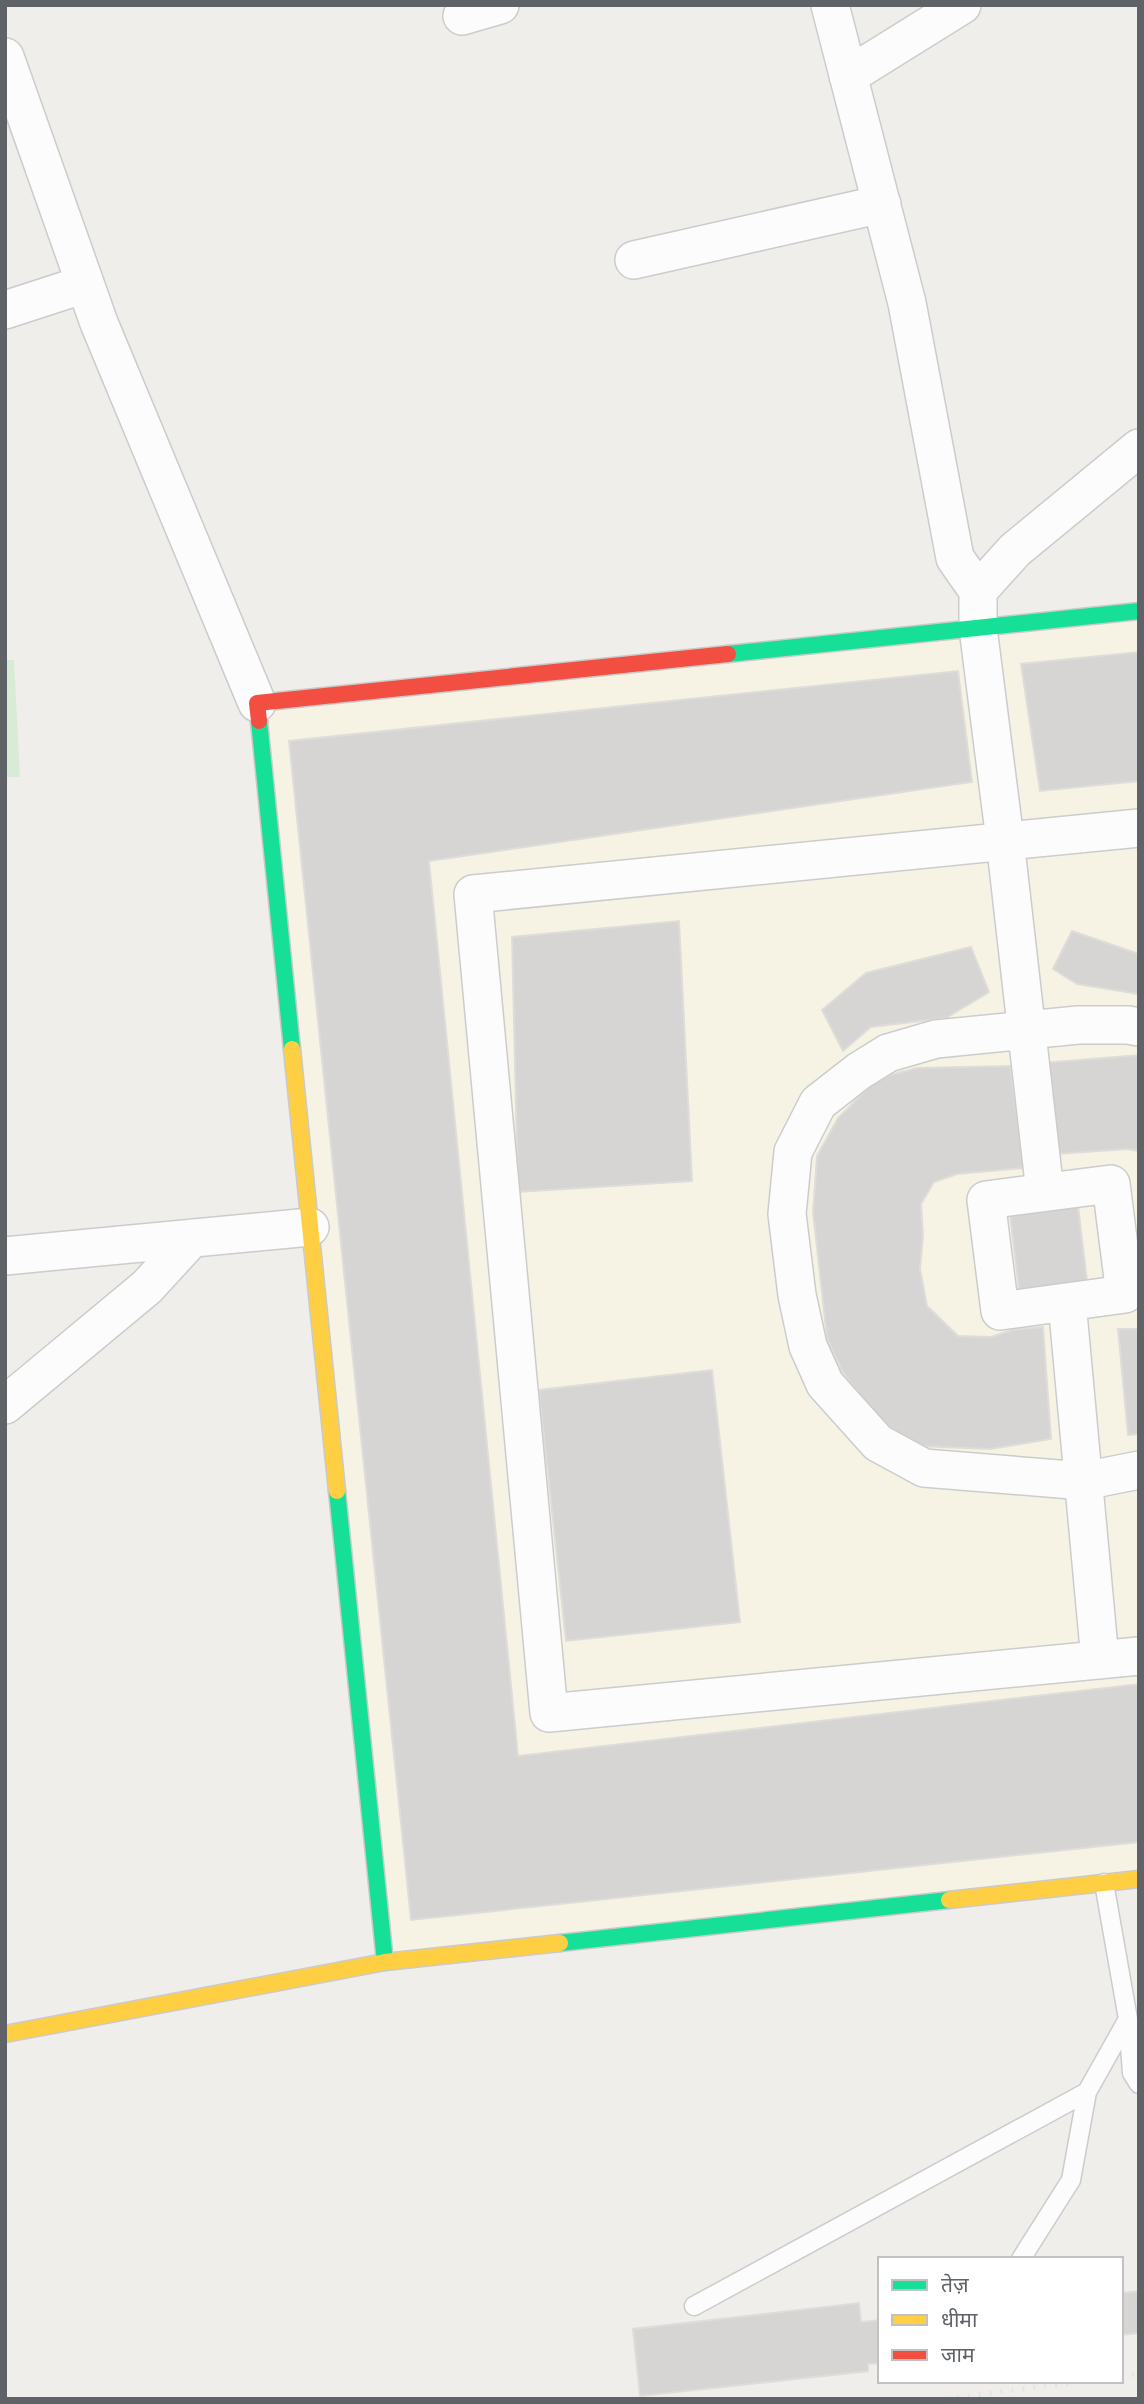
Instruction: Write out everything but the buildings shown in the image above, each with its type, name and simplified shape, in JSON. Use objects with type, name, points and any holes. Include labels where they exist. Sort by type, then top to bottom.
[{"type":"street","points":[[462,16],[500,5]]},
{"type":"street","points":[[830,5],[907,303],[955,558],[978,591],[978,628],[1045,1192]]},
{"type":"street","points":[[848,76],[962,5]]},
{"type":"street","points":[[5,57],[85,284],[153,457],[257,703],[386,1962]]},
{"type":"street","points":[[634,260],[882,204]]},
{"type":"street","points":[[5,310],[85,284]]},
{"type":"street","points":[[978,591],[1015,550],[1139,448]]},
{"type":"street","points":[[257,703],[1139,611]]},
{"type":"street","points":[[1139,828],[473,894],[549,1713],[1139,1656]]},
{"type":"street","points":[[1139,1027],[1078,1025],[936,1039],[888,1052],[818,1103],[793,1152],[788,1214],[796,1281],[808,1346],[825,1384],[878,1443],[923,1468],[1084,1481],[1139,1470]]},
{"type":"street","points":[[1111,1184],[1125,1294],[1000,1311],[986,1200],[1045,1192],[1111,1184]]},
{"type":"street","points":[[5,1256],[310,1227]]},
{"type":"street","points":[[5,1405],[147,1287],[192,1238]]},
{"type":"street","points":[[1067,1302],[1100,1660]]},
{"type":"street","points":[[5,2034],[386,1962],[1139,1879]]},
{"type":"lane","points":[[1104,1883],[1128,2019],[1132,2073],[1139,2084]]},
{"type":"lane","points":[[1022,2257],[1071,2180],[1087,2092],[1128,2019]]},
{"type":"lane","points":[[694,2306],[1087,2092]]},
{"type":"shaded area","points":[[1139,614],[1139,1874],[388,1957],[261,707]]},
{"type":"green space","points":[[5,660],[14,660],[20,777],[5,777]]},
{"type":"railway","points":[[1123,2376],[1139,2374]]},
{"type":"railway","points":[[946,2399],[1068,2383]]},
{"type":"traffic: fast","points":[[728,654],[1139,611]]},
{"type":"traffic: fast","points":[[259,721],[292,1049]]},
{"type":"traffic: fast","points":[[337,1491],[385,1962]]},
{"type":"traffic: fast","points":[[560,1943],[949,1900]]},
{"type":"traffic: slow","points":[[292,1049],[337,1491]]},
{"type":"traffic: slow","points":[[949,1900],[1139,1879]]},
{"type":"traffic: slow","points":[[5,2034],[385,1962],[560,1943]]},
{"type":"traffic: jam","points":[[259,721],[257,703],[728,654]]}]
